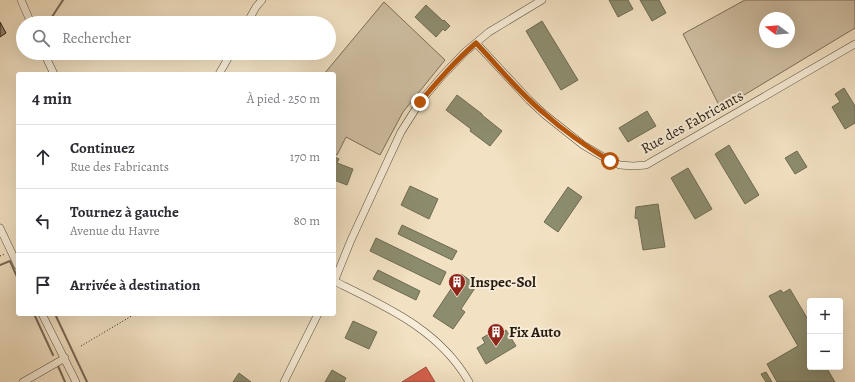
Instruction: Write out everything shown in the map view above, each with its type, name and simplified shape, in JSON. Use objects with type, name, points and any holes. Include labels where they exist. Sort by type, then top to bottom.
[{"type":"street","points":[[20,0],[28,16]]},
{"type":"street","points":[[251,16],[262,0]]},
{"type":"street","points":[[336,276],[401,132],[420,102],[465,52],[489,32],[542,0]]},
{"type":"street","name":"Rue des Fabricants","points":[[476,43],[529,100],[577,140],[610,161],[620,165],[633,166],[646,165],[855,44]]},
{"type":"street","points":[[47,60],[53,72]]},
{"type":"street","points":[[220,72],[227,60]]},
{"type":"street","points":[[0,228],[16,262]]},
{"type":"street","points":[[336,282],[401,315],[423,330],[446,351],[469,382]]},
{"type":"street","points":[[43,316],[76,382]]},
{"type":"street","points":[[284,382],[317,316]]},
{"type":"street","points":[[23,382],[65,358]]},
{"type":"path","points":[[81,346],[132,316]]},
{"type":"shaded area","points":[[745,0],[855,0],[855,28],[721,109],[683,34]]},
{"type":"shaded area","points":[[384,2],[445,60],[403,112],[380,155],[346,137],[337,155],[336,72],[326,72]]},
{"type":"building: Commerces","points":[[426,367],[435,382],[402,382]]},
{"type":"building: Industrie","points":[[609,0],[628,0],[633,9],[618,17]]},
{"type":"building: Industrie","points":[[640,0],[659,0],[666,13],[652,21]]},
{"type":"building: Industrie","points":[[426,5],[450,26],[445,31],[443,29],[436,37],[415,17]]},
{"type":"building: Industrie","points":[[542,21],[578,80],[561,90],[526,31]]},
{"type":"building: Industrie","points":[[844,88],[855,106],[855,123],[845,129],[832,107],[840,102],[835,94]]},
{"type":"building: Industrie","points":[[457,95],[502,131],[490,146],[446,110]]},
{"type":"building: Industrie","points":[[647,111],[656,126],[628,142],[619,128]]},
{"type":"building: Industrie","points":[[729,145],[759,195],[745,204],[715,154]]},
{"type":"building: Industrie","points":[[797,151],[807,167],[795,174],[785,158]]},
{"type":"building: Industrie","points":[[336,158],[339,159],[337,163],[353,169],[347,185],[336,181]]},
{"type":"building: Industrie","points":[[688,168],[712,209],[695,219],[671,178]]},
{"type":"building: Industrie","points":[[410,186],[438,199],[429,219],[401,205]]},
{"type":"building: Industrie","points":[[568,187],[582,197],[558,232],[544,222]]},
{"type":"building: Industrie","points":[[658,204],[665,247],[643,250],[638,219],[635,218],[636,207]]},
{"type":"building: Industrie","points":[[402,225],[457,251],[452,260],[398,234]]},
{"type":"building: Industrie","points":[[376,238],[446,272],[440,285],[370,251]]},
{"type":"building: Industrie","points":[[378,270],[420,291],[416,300],[373,279]]},
{"type":"building: Industrie","name":"Inspec-Sol","points":[[461,274],[477,285],[461,309],[465,312],[453,329],[433,316]]},
{"type":"building: Industrie","points":[[790,289],[807,318],[807,370],[828,370],[835,382],[777,382],[767,364],[798,346],[769,296],[781,290],[783,293]]},
{"type":"building: Industrie","points":[[353,321],[377,332],[369,349],[345,338]]},
{"type":"building: Industrie","name":"Fix Auto","points":[[506,330],[516,346],[486,364],[477,348],[485,343],[482,338],[494,331],[497,336]]},
{"type":"building: Industrie","points":[[332,370],[346,378],[344,382],[325,382]]},
{"type":"building: Industrie","points":[[766,372],[772,382],[766,382],[761,374]]},
{"type":"building: Industrie","points":[[239,373],[251,382],[233,382]]},
{"type":"building: Autres","points":[[0,22],[6,33],[0,37]]},
{"type":"waterway","points":[[53,16],[63,0]]},
{"type":"waterway","points":[[0,265],[10,261],[16,274]]},
{"type":"waterway","points":[[35,316],[53,355]]},
{"type":"waterway","points":[[56,316],[87,382]]},
{"type":"waterway","points":[[58,366],[65,382]]},
{"type":"place","name":"Inspec-Sol","points":[[457,297]]},
{"type":"place","name":"Fix Auto","points":[[496,347]]},
{"type":"route","points":[[420,102],[442,76],[465,52],[476,43],[544,114],[583,144],[610,161]]}]
